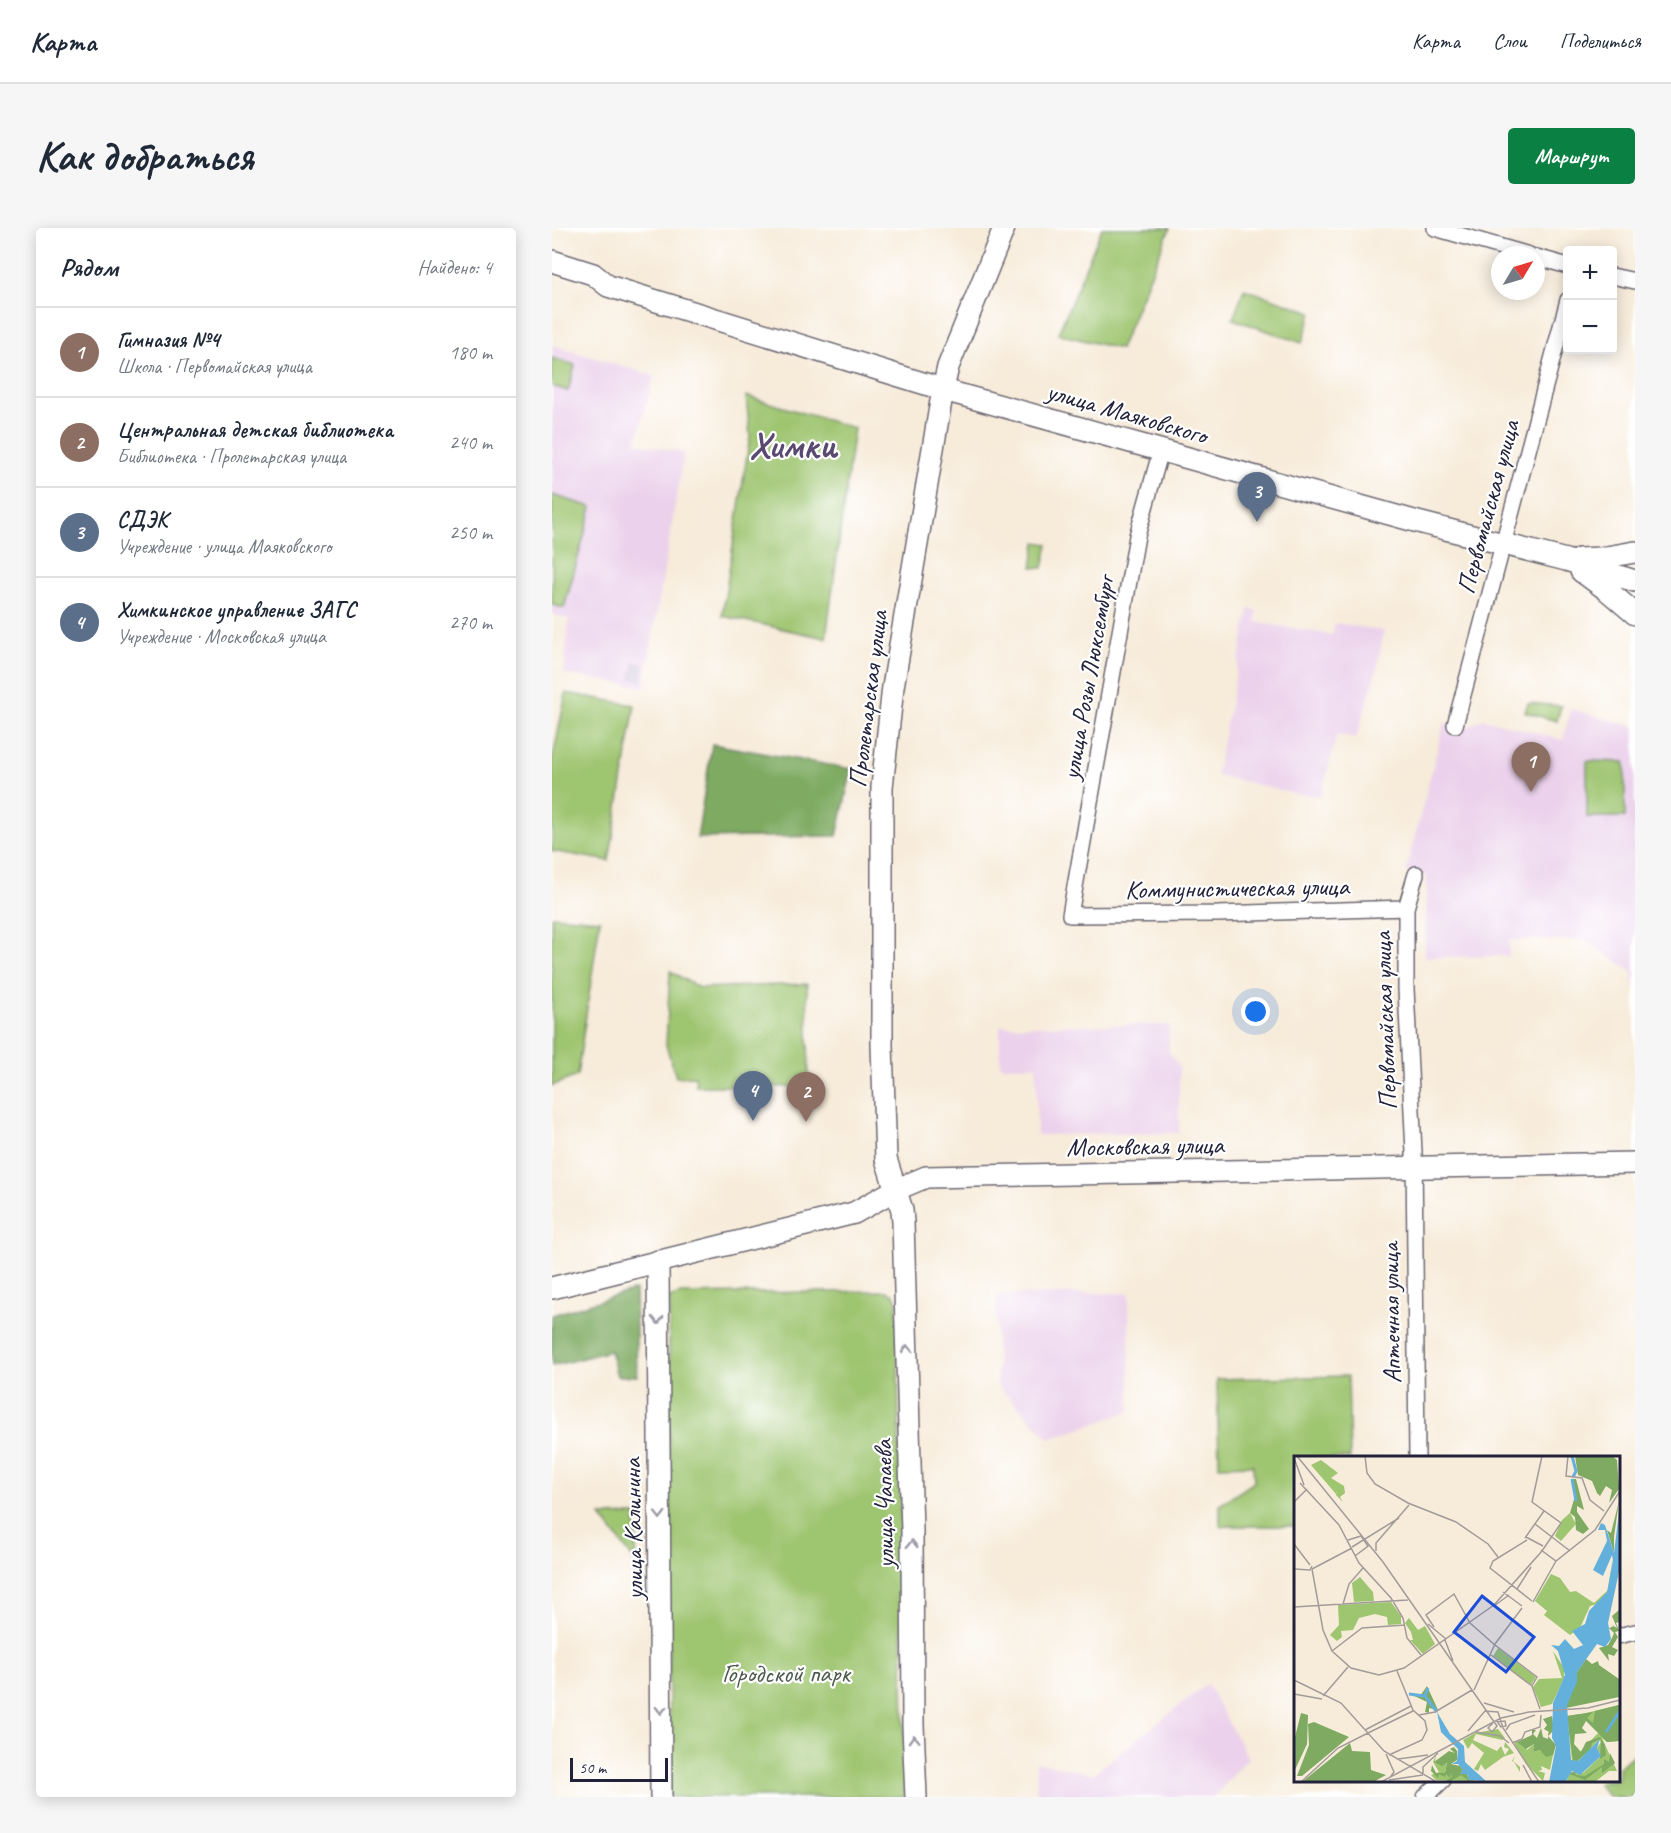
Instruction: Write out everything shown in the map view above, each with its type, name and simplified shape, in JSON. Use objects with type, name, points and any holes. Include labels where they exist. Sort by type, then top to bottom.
[{"type":"street","name":"Пролетарская улица","points":[[901,1195],[886,1159],[882,1035],[882,787],[893,687],[943,389],[948,367],[1004,228]]},
{"type":"street","points":[[1435,228],[1498,246]]},
{"type":"street","points":[[1545,260],[1563,265]]},
{"type":"street","name":"улица Маяковского","points":[[552,261],[592,274],[608,286],[943,389],[1635,580]]},
{"type":"street","name":"улица Маяковского","points":[[552,277],[588,288],[608,286]]},
{"type":"street","points":[[1617,277],[1635,281]]},
{"type":"street","name":"Первомайская улица","points":[[1455,725],[1563,319]]},
{"type":"street","name":"улица Розы Люксембург","points":[[1070,915],[1137,536],[1161,450]]},
{"type":"street","points":[[1566,560],[1600,558],[1635,552]]},
{"type":"street","points":[[1566,560],[1635,614]]},
{"type":"street","name":"Первомайская улица","points":[[1413,1167],[1406,989],[1406,908],[1416,874]]},
{"type":"street","name":"Коммунистическая улица","points":[[1070,915],[1218,914],[1406,908]]},
{"type":"street","name":"Московская улица","points":[[552,1288],[854,1213],[901,1195],[926,1177],[1635,1163]]},
{"type":"street","name":"Аптечная улица","points":[[1413,1167],[1417,1456]]},
{"type":"street","name":"улица Чапаева","points":[[901,1195],[912,1531],[916,1797]]},
{"type":"street","name":"улица Калинина","points":[[662,1797],[664,1260]]},
{"type":"street","points":[[1620,1636],[1635,1632]]},
{"type":"street","points":[[1425,1797],[1441,1782]]},
{"type":"shaded area","points":[[552,345],[654,376],[636,443],[684,453],[644,687],[564,674],[569,619],[552,614]]},
{"type":"shaded area","points":[[1249,609],[1257,611],[1256,622],[1332,635],[1335,623],[1384,631],[1377,669],[1356,739],[1337,734],[1321,796],[1296,794],[1216,775]]},
{"type":"shaded area","points":[[634,662],[645,664],[642,681],[630,679]]},
{"type":"shaded area","points":[[1571,709],[1635,727],[1635,992],[1632,971],[1585,940],[1509,940],[1509,956],[1425,957],[1427,876],[1406,871],[1444,723],[1466,728],[1483,719],[1563,740]]},
{"type":"shaded area","points":[[1169,1025],[1169,1052],[1179,1067],[1179,1133],[1037,1135],[1036,1066],[1000,1066],[1000,1026]]},
{"type":"shaded area","points":[[1129,1293],[1130,1411],[1050,1439],[997,1385],[996,1295]]},
{"type":"shaded area","points":[[1207,1684],[1248,1758],[1214,1797],[1037,1797],[1036,1762],[1093,1774]]},
{"type":"green space","points":[[1102,228],[1170,228],[1120,349],[1058,334]]},
{"type":"green space","points":[[1244,289],[1312,312],[1302,343],[1233,319]]},
{"type":"green space","points":[[552,358],[575,365],[568,391],[552,386]]},
{"type":"green space","points":[[746,396],[854,428],[826,638],[722,616],[750,436]]},
{"type":"green space","points":[[552,495],[592,507],[564,608],[552,605]]},
{"type":"green space","points":[[1036,542],[1048,544],[1043,568],[1032,567]]},
{"type":"green space","points":[[566,693],[635,705],[609,861],[552,851],[552,762]]},
{"type":"green space","points":[[1528,703],[1561,706],[1557,721],[1525,712]]},
{"type":"green space","points":[[712,744],[852,769],[837,836],[697,838]]},
{"type":"green space","points":[[1587,761],[1625,762],[1625,817],[1587,817]]},
{"type":"green space","points":[[552,916],[600,920],[577,1076],[552,1086]]},
{"type":"green space","points":[[670,971],[699,988],[807,984],[809,1087],[696,1086],[695,1076],[676,1077],[666,1045]]},
{"type":"green space","points":[[635,1290],[637,1376],[617,1376],[610,1351],[552,1366],[552,1315]]},
{"type":"green space","name":"Городской парк","points":[[886,1291],[894,1294],[897,1302],[905,1797],[669,1797],[669,1298],[680,1294]]},
{"type":"green space","points":[[1348,1376],[1350,1456],[1294,1456],[1294,1526],[1220,1526],[1220,1505],[1254,1482],[1253,1465],[1219,1466],[1217,1379]]},
{"type":"green space","points":[[636,1515],[636,1563],[601,1516]]},
{"type":"green space","points":[[1635,1753],[1635,1794],[1632,1797],[1609,1797],[1598,1784],[1620,1782],[1620,1766]]},
{"type":"place","name":"СДЭК","points":[[1257,522]]},
{"type":"place","name":"Гимназия №4","points":[[1531,792]]},
{"type":"place","name":"Химкинское управление ЗАГС","points":[[753,1121]]},
{"type":"place","name":"Центральная детская библиотека","points":[[806,1122]]},
{"type":"district","name":"Химки","points":[[793,445]]}]
